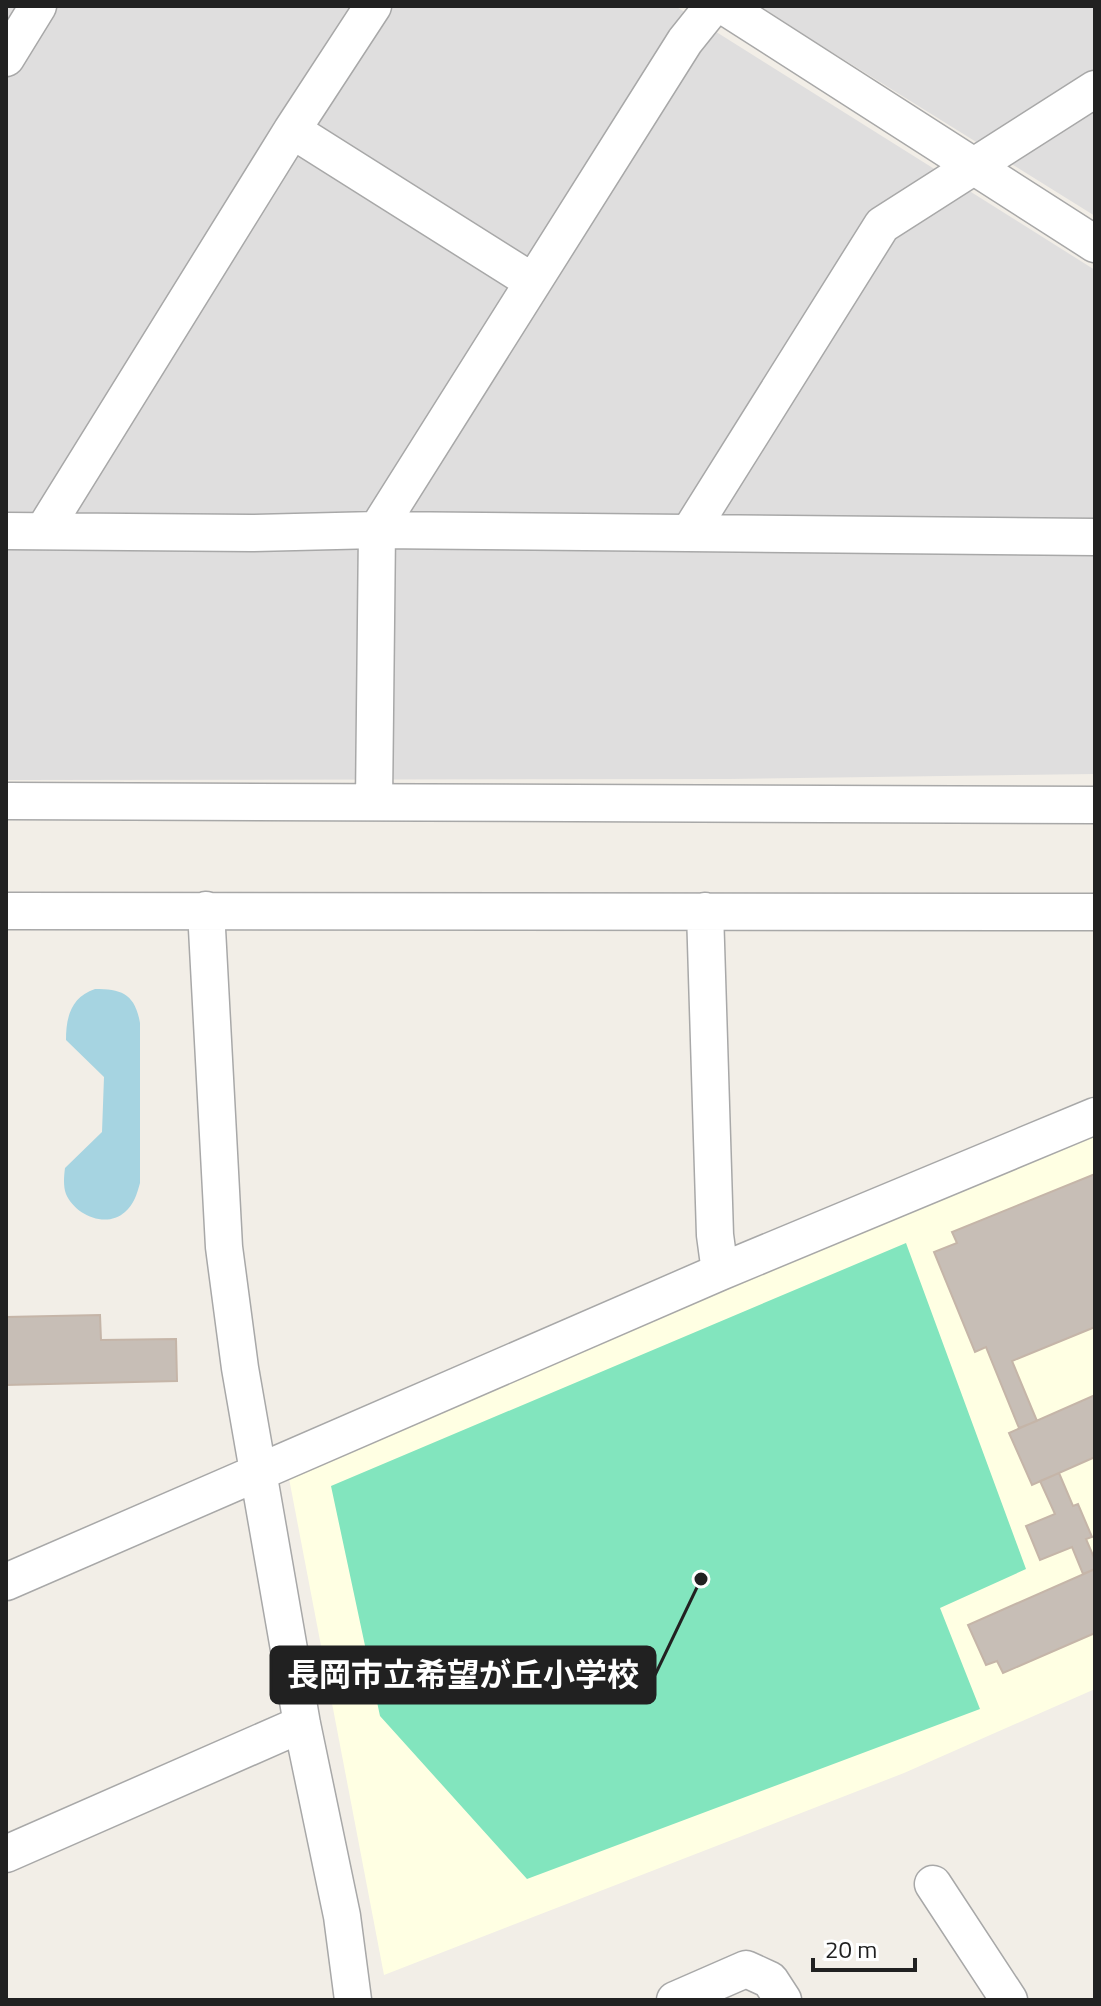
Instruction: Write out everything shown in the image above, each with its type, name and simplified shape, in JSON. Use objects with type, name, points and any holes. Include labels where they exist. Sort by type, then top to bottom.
[{"type":"street","points":[[6,58],[38,6]]},
{"type":"street","points":[[44,530],[292,130],[373,6]]},
{"type":"street","points":[[374,802],[377,530],[685,41],[713,6]]},
{"type":"street","points":[[724,6],[1095,244]]},
{"type":"street","points":[[689,533],[882,225],[1095,89]]},
{"type":"street","points":[[292,130],[533,282]]},
{"type":"street","points":[[6,531],[251,533],[377,530],[1095,537]]},
{"type":"street","points":[[6,801],[1095,805]]},
{"type":"street","points":[[206,910],[224,1247],[240,1368],[302,1724],[342,1916],[353,2000]]},
{"type":"street","points":[[6,911],[1095,912]]},
{"type":"street","points":[[705,911],[715,1235],[720,1272]]},
{"type":"street","points":[[6,1582],[720,1272],[1095,1116]]},
{"type":"street","points":[[6,1854],[302,1724]]},
{"type":"street","points":[[933,1884],[1009,2000]]},
{"type":"street","points":[[675,2000],[746,1969],[770,1980],[783,2000]]},
{"type":"shaded area","points":[[6,6],[675,6],[1095,270],[1095,774],[730,779],[6,780]]},
{"type":"shaded area","points":[[760,6],[1095,6],[1095,216],[814,41]]},
{"type":"shaded area","points":[[1095,1130],[1095,1689],[904,1773],[384,1975],[287,1468]]},
{"type":"green space","points":[[906,1243],[1026,1569],[940,1608],[980,1709],[527,1879],[380,1716],[331,1486]]},
{"type":"water","points":[[95,989],[113,990],[126,995],[135,1005],[140,1023],[140,1183],[128,1209],[109,1219],[92,1217],[76,1208],[66,1194],[64,1184],[65,1168],[102,1132],[104,1077],[66,1040],[67,1023],[75,1003]]},
{"type":"building","points":[[1095,1174],[1095,1327],[1012,1361],[1037,1421],[1019,1428],[986,1347],[975,1352],[934,1252],[957,1243],[952,1232]]},
{"type":"building","points":[[100,1315],[101,1340],[176,1339],[177,1381],[6,1385],[6,1317]]},
{"type":"building","points":[[1095,1395],[1095,1457],[1032,1485],[1009,1433]]},
{"type":"building","points":[[1059,1473],[1073,1506],[1078,1504],[1092,1537],[1086,1539],[1095,1560],[1095,1569],[1083,1574],[1072,1547],[1040,1560],[1026,1526],[1055,1514],[1040,1481]]},
{"type":"building","points":[[1095,1569],[1095,1633],[1003,1673],[997,1661],[986,1665],[968,1625]]},
{"type":"place","name":"長岡市立希望が丘小学校","points":[[701,1579]]}]
